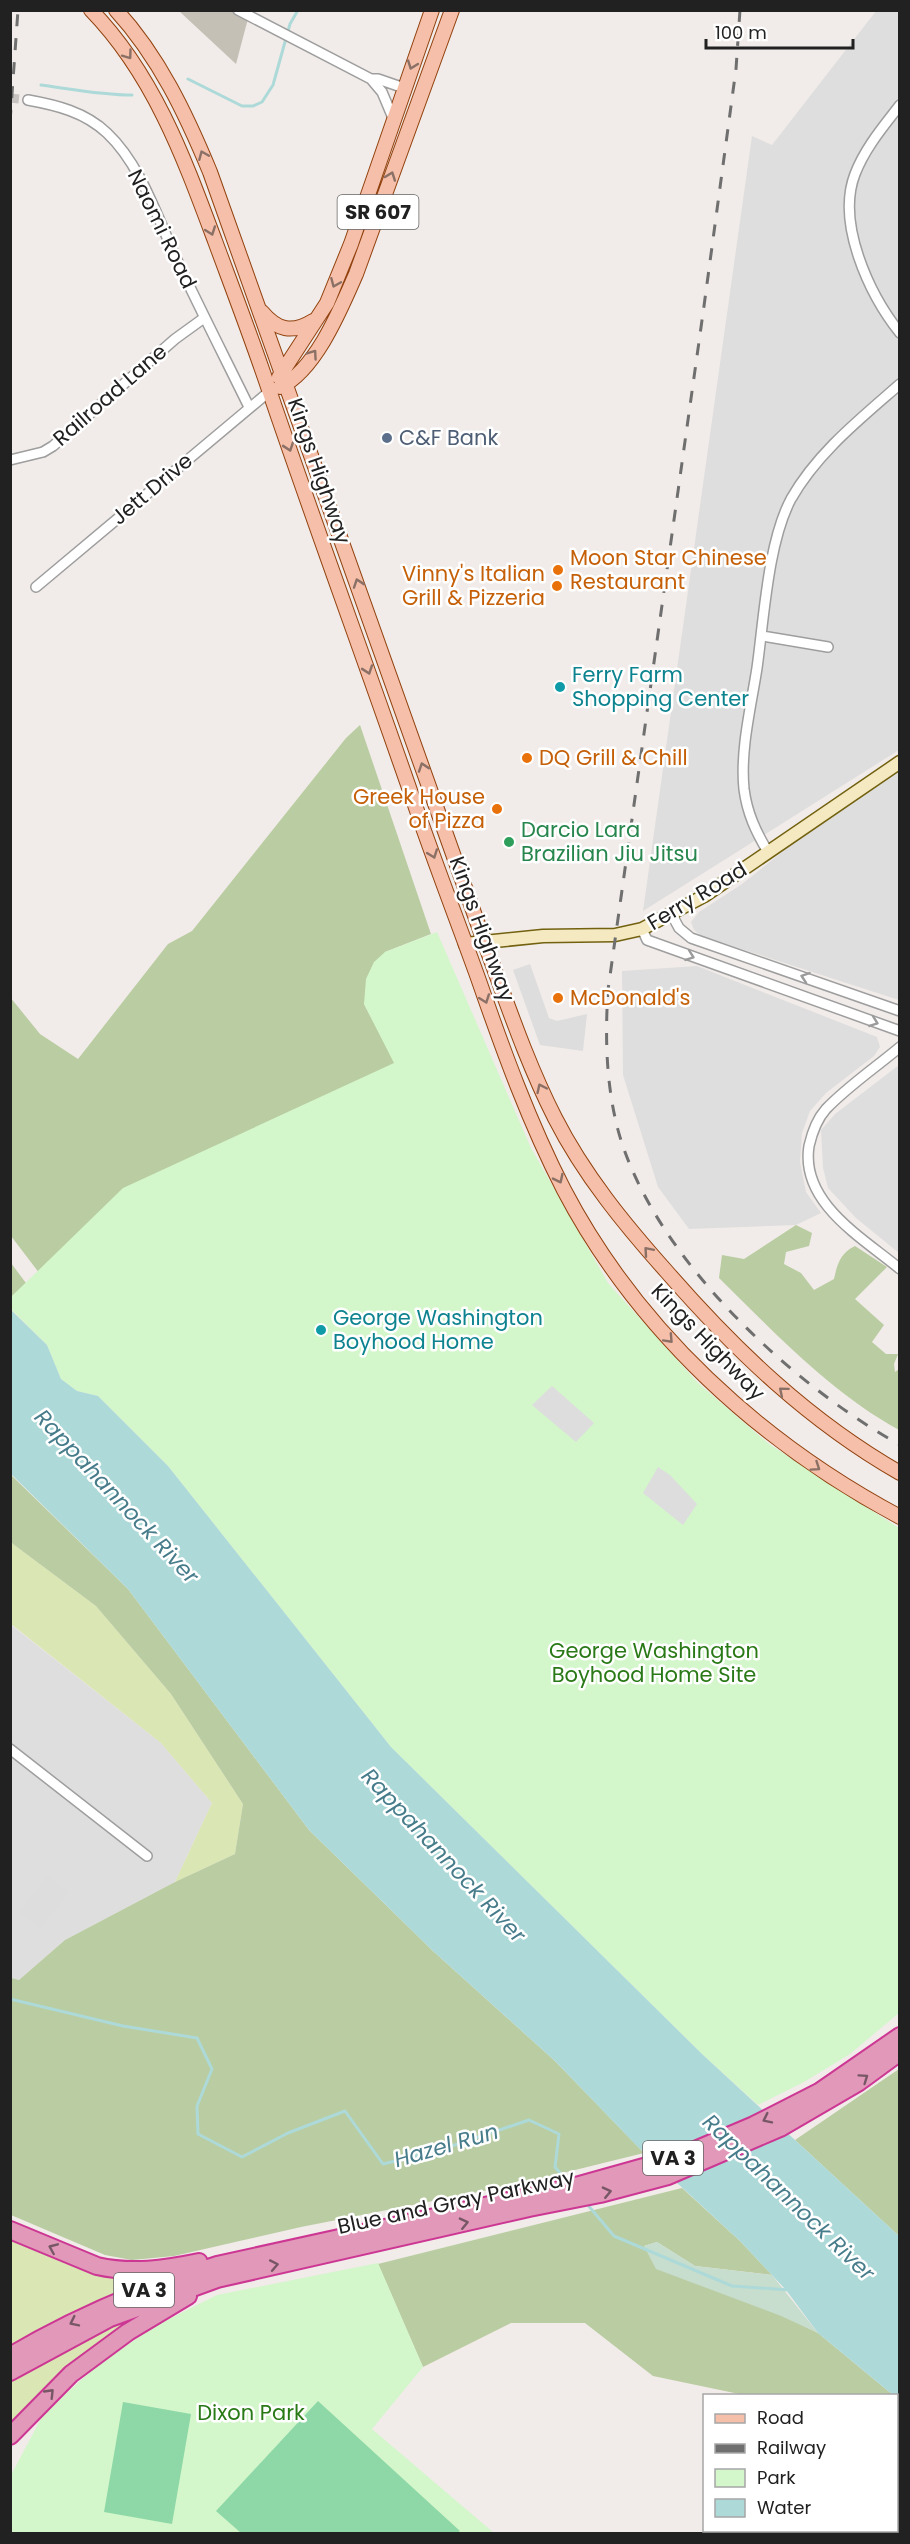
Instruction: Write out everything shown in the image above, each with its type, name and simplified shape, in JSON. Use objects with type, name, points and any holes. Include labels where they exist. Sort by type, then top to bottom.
[{"type":"highway","name":"Blue and Gray Parkway","points":[[823,2097],[900,2034]]},
{"type":"highway","name":"Blue and Gray Parkway","points":[[10,2356],[59,2329],[133,2295],[218,2265],[287,2248],[524,2203],[600,2194],[668,2176],[746,2145],[900,2052]]},
{"type":"highway","name":"Blue and Gray Parkway","points":[[10,2372],[110,2318],[217,2279],[524,2203]]},
{"type":"highway","points":[[10,2230],[97,2266],[129,2271],[147,2271],[287,2248]]},
{"type":"highway","points":[[10,2436],[56,2387],[101,2350],[217,2279]]},
{"type":"highway","points":[[10,2450],[25,2420]]},
{"type":"main road","name":"Kings Highway","points":[[91,10],[138,69],[187,165],[270,392],[513,1079],[548,1158],[584,1224],[638,1302],[666,1336],[745,1413],[820,1470],[900,1517]]},
{"type":"main road","name":"Kings Highway","points":[[116,10],[148,50],[182,110],[210,172],[484,941],[532,1068],[555,1119],[573,1150],[618,1215],[711,1322],[773,1382],[844,1438],[900,1473]]},
{"type":"main road","name":"SR 607","points":[[284,378],[315,320],[327,303],[351,244],[432,10]]},
{"type":"main road","name":"SR 607","points":[[270,392],[284,378],[305,366],[340,309],[356,274],[452,10]]},
{"type":"main road","points":[[402,147],[400,128],[409,96],[404,88]]},
{"type":"main road","points":[[259,308],[272,323],[284,329],[301,328],[315,320]]},
{"type":"main road","name":"Ferry Road","points":[[465,944],[543,936],[615,935],[642,929],[672,915],[900,762]]},
{"type":"street","points":[[238,10],[371,79],[382,92],[393,118]]},
{"type":"street","points":[[371,79],[378,78],[404,88]]},
{"type":"street","name":"Naomi Road","points":[[28,100],[69,110],[92,120],[120,148],[142,184],[204,318],[249,407]]},
{"type":"street","points":[[900,105],[875,136],[855,174],[849,209],[855,243],[866,275],[879,301],[900,333]]},
{"type":"street","name":"Railroad Lane","points":[[10,460],[43,452],[53,446],[176,339],[204,318]]},
{"type":"street","points":[[768,852],[752,822],[744,788],[748,727],[776,540],[791,500],[809,472],[836,441],[900,384]]},
{"type":"street","name":"Jett Drive","points":[[36,587],[249,407],[270,392]]},
{"type":"street","points":[[762,636],[828,647]]},
{"type":"street","points":[[672,915],[679,928],[691,938],[900,1011]]},
{"type":"street","points":[[642,929],[647,940],[900,1031]]},
{"type":"street","points":[[900,1047],[826,1110],[815,1127],[808,1153],[811,1177],[824,1203],[900,1269]]},
{"type":"street","points":[[10,1749],[147,1856]]},
{"type":"shaded area","points":[[179,11],[250,11],[236,64]]},
{"type":"shaded area","points":[[876,11],[899,11],[899,750],[643,911],[752,136],[772,145]]},
{"type":"shaded area","points":[[899,770],[899,1000],[701,936],[694,930],[691,922],[699,912],[742,884],[810,830]]},
{"type":"shaded area","points":[[530,964],[549,1018],[557,1021],[587,1014],[583,1051],[540,1045],[513,970]]},
{"type":"shaded area","points":[[697,966],[877,1037],[880,1047],[874,1056],[826,1093],[810,1111],[802,1133],[800,1162],[806,1192],[821,1213],[796,1225],[689,1229],[658,1187],[623,1075],[622,971]]},
{"type":"shaded area","points":[[899,1065],[899,1253],[856,1218],[828,1188],[823,1168],[821,1130],[835,1114]]},
{"type":"shaded area","points":[[552,1386],[594,1423],[576,1442],[532,1405]]},
{"type":"shaded area","points":[[658,1467],[670,1475],[697,1504],[683,1525],[643,1493]]},
{"type":"shaded area","points":[[10,1624],[161,1743],[212,1803],[175,1882],[65,1940],[19,1980],[10,1978]]},
{"type":"shaded area","points":[[48,1876],[69,1892],[40,1928],[19,1912]]},
{"type":"green space","points":[[360,725],[431,934],[385,952],[364,1004],[395,1063],[72,1316],[11,1236],[10,997],[40,1034],[78,1059],[168,944],[192,931],[346,738]]},
{"type":"green space","name":"George Washington Boyhood Home Site","points":[[437,932],[531,1148],[608,1283],[698,1383],[769,1444],[899,1528],[899,2013],[850,2054],[804,2082],[758,2105],[702,2054],[391,1747],[168,1466],[98,1396],[77,1391],[61,1379],[47,1345],[11,1309],[11,1297],[123,1188],[394,1063],[364,1004],[366,979],[374,962],[385,952]]},
{"type":"green space","points":[[796,1225],[812,1233],[809,1246],[786,1252],[784,1264],[801,1273],[814,1290],[834,1279],[843,1256],[855,1246],[887,1267],[855,1299],[884,1325],[872,1342],[886,1354],[898,1354],[894,1364],[895,1372],[899,1369],[899,1430],[826,1380],[719,1278],[722,1255],[744,1259]]},
{"type":"green space","points":[[11,1263],[26,1283],[11,1297]]},
{"type":"green space","points":[[10,1474],[128,1589],[309,1830],[433,1951],[555,2061],[644,2153],[514,2185],[301,2227],[174,2256],[132,2260],[105,2255],[11,2215],[11,1978],[19,1980],[65,1940],[175,1882],[235,1854],[243,1804],[171,1694],[96,1606],[10,1540]]},
{"type":"green space","points":[[10,1540],[96,1606],[171,1694],[243,1804],[235,1854],[175,1882],[212,1803],[161,1743],[11,1624]]},
{"type":"green space","points":[[899,2069],[899,2236],[795,2140]]},
{"type":"green space","points":[[682,2188],[740,2241],[772,2275],[695,2266],[657,2242],[644,2246],[818,2333],[892,2394],[739,2394],[653,2376],[585,2323],[511,2323],[423,2367],[378,2264]]},
{"type":"green space","points":[[11,2240],[59,2261],[92,2272],[144,2279],[11,2345]]},
{"type":"green space","points":[[657,2242],[695,2266],[772,2275],[818,2333],[781,2316],[656,2269],[644,2246]]},
{"type":"green space","name":"Dixon Park","points":[[378,2263],[423,2367],[372,2429],[494,2533],[11,2534],[11,2475],[44,2413],[98,2365],[155,2326],[217,2295]]},
{"type":"green space","points":[[139,2314],[141,2318],[11,2425],[11,2381],[102,2330]]},
{"type":"green space","points":[[898,2399],[900,2401],[899,2533],[798,2532],[898,2532]]},
{"type":"green space","points":[[318,2401],[460,2531],[457,2533],[241,2533],[216,2511]]},
{"type":"green space","points":[[123,2402],[191,2414],[172,2524],[104,2512]]},
{"type":"water","name":"Rappahannock River","points":[[10,1309],[47,1345],[61,1379],[77,1391],[98,1396],[168,1466],[391,1747],[702,2054],[899,2236],[899,2401],[898,2394],[892,2394],[818,2333],[786,2290],[740,2241],[638,2147],[555,2061],[433,1951],[309,1830],[128,1589],[11,1474]]},
{"type":"waterway","points":[[188,79],[242,106],[253,106],[262,102],[273,85],[290,24],[298,10]]},
{"type":"waterway","points":[[41,85],[97,93],[132,95]]},
{"type":"waterway","name":"Hazel Run","points":[[10,1999],[123,2026],[197,2038],[212,2069],[197,2106],[198,2134],[242,2157],[288,2133],[345,2111],[383,2164],[440,2150],[529,2120],[559,2134],[555,2167],[569,2183]]},
{"type":"waterway","name":"Hazel Run","points":[[587,2204],[614,2236],[732,2286],[789,2290]]},
{"type":"tunnel","points":[[10,98],[28,100]]},
{"type":"railway","points":[[10,122],[18,10]]},
{"type":"railway","points":[[740,10],[736,69],[608,990],[609,1078],[618,1130],[635,1177],[661,1223],[693,1268],[730,1311],[771,1351],[857,1419],[900,1445]]},
{"type":"place","name":"C&F Bank","points":[[387,438]]},
{"type":"place","name":"Moon Star Chinese Restaurant","points":[[558,570]]},
{"type":"place","name":"Vinny's Italian Grill & Pizzeria","points":[[557,586]]},
{"type":"place","name":"Ferry Farm Shopping Center","points":[[560,687]]},
{"type":"place","name":"DQ Grill & Chill","points":[[527,758]]},
{"type":"place","name":"Greek House of Pizza","points":[[497,809]]},
{"type":"place","name":"Darcio Lara Brazilian Jiu Jitsu","points":[[509,842]]},
{"type":"place","name":"McDonald's","points":[[558,998]]},
{"type":"place","name":"George Washington Boyhood Home","points":[[321,1330]]}]
